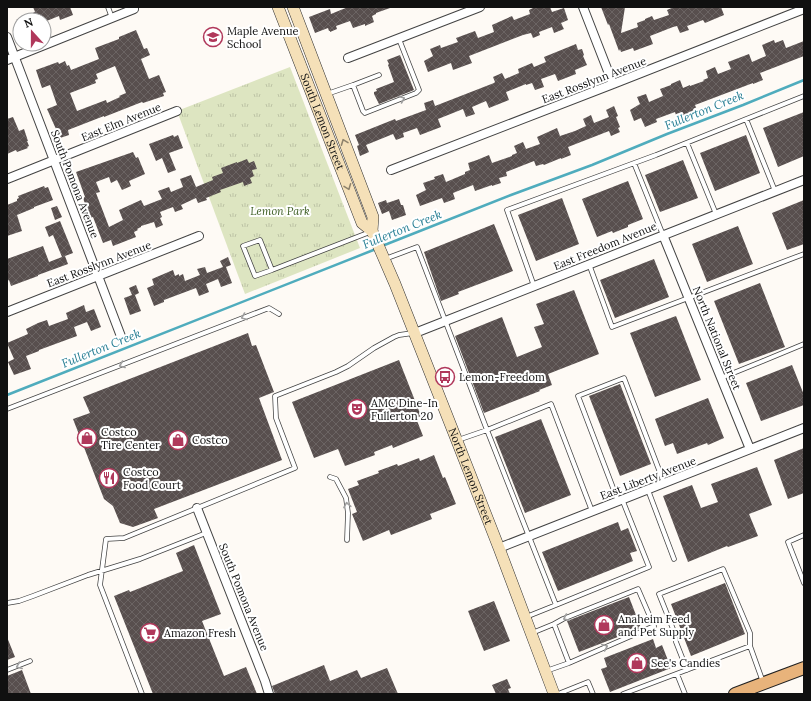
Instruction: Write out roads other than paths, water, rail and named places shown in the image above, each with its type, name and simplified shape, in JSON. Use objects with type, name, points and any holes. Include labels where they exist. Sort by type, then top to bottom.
[{"type":"main road","points":[[735,694],[804,668]]},
{"type":"street","name":"South Lemon Street","points":[[278,7],[362,223],[374,236],[385,260]]},
{"type":"street","name":"South Lemon Street","points":[[293,7],[373,217],[374,236]]},
{"type":"street","points":[[348,58],[480,7]]},
{"type":"street","points":[[584,7],[613,84]]},
{"type":"street","name":"East Rosslynn Avenue","points":[[391,170],[804,8]]},
{"type":"street","points":[[11,58],[134,9]]},
{"type":"street","name":"South Pomona Avenue","points":[[7,37],[11,58],[54,160],[122,339]]},
{"type":"street","name":"East Elm Avenue","points":[[7,179],[177,111]]},
{"type":"street","name":"East Freedom Avenue","points":[[415,333],[804,180]]},
{"type":"street","name":"North National Street","points":[[663,235],[750,449]]},
{"type":"street","name":"East Rosslynn Avenue","points":[[7,312],[199,236]]},
{"type":"street","name":"North Lemon Street","points":[[385,260],[458,440],[554,694]]},
{"type":"street","name":"East Liberty Avenue","points":[[500,548],[804,428]]},
{"type":"street","name":"South Pomona Avenue","points":[[197,508],[269,694]]},
{"type":"lane","points":[[108,7],[112,18]]},
{"type":"lane","points":[[353,85],[365,113],[416,93],[419,90],[399,38]]},
{"type":"lane","points":[[326,94],[379,75]]},
{"type":"lane","points":[[534,286],[507,210],[634,163],[804,96]]},
{"type":"lane","points":[[746,119],[775,191]]},
{"type":"lane","points":[[687,142],[716,214]]},
{"type":"lane","points":[[634,163],[663,235]]},
{"type":"lane","points":[[272,270],[260,240],[244,246],[255,276],[374,236]]},
{"type":"lane","points":[[385,260],[417,247],[556,605]]},
{"type":"lane","points":[[589,264],[612,327],[804,254]]},
{"type":"lane","points":[[7,410],[269,308],[279,314]]},
{"type":"lane","points":[[142,694],[100,585],[106,539],[124,538],[295,468],[276,418],[275,396],[336,372],[394,337],[415,333]]},
{"type":"lane","points":[[721,378],[804,344]]},
{"type":"lane","points":[[525,617],[649,567],[578,396],[624,378],[664,483]]},
{"type":"lane","points":[[458,440],[551,404],[592,511]]},
{"type":"lane","points":[[330,477],[336,479],[346,498],[348,513],[347,540]]},
{"type":"lane","points":[[647,490],[674,559]]},
{"type":"lane","points":[[7,603],[20,601],[207,533]]},
{"type":"lane","points":[[804,535],[788,542],[804,583]]},
{"type":"lane","points":[[687,670],[659,594],[723,569],[750,633],[750,646],[763,683]]},
{"type":"lane","points":[[531,633],[638,589],[654,626],[569,663],[545,671]]},
{"type":"lane","points":[[554,624],[569,663]]},
{"type":"lane","points":[[623,694],[750,646]]},
{"type":"lane","points":[[7,670],[30,661]]},
{"type":"lane","points":[[677,674],[685,694]]},
{"type":"lane","points":[[558,694],[588,682],[593,694]]},
{"type":"waterway","name":"Fullerton Creek","points":[[382,246],[592,165],[804,80]]},
{"type":"waterway","name":"Fullerton Creek","points":[[7,395],[376,249]]},
{"type":"place","name":"Maple Avenue School","points":[[213,37]]},
{"type":"place","name":"Lemon-Freedom","points":[[445,377]]},
{"type":"place","name":"AMC Dine-In Fullerton 20","points":[[357,409]]},
{"type":"place","name":"Costco Tire Center","points":[[87,438]]},
{"type":"place","name":"Costco","points":[[178,440]]},
{"type":"place","name":"Costco Food Court","points":[[109,478]]},
{"type":"place","name":"Anaheim Feed and Pet Supply","points":[[604,625]]},
{"type":"place","name":"Amazon Fresh","points":[[150,633]]},
{"type":"place","name":"See's Candies","points":[[637,663]]},
{"type":"park label","name":"Lemon Park","points":[[280,211]]}]
